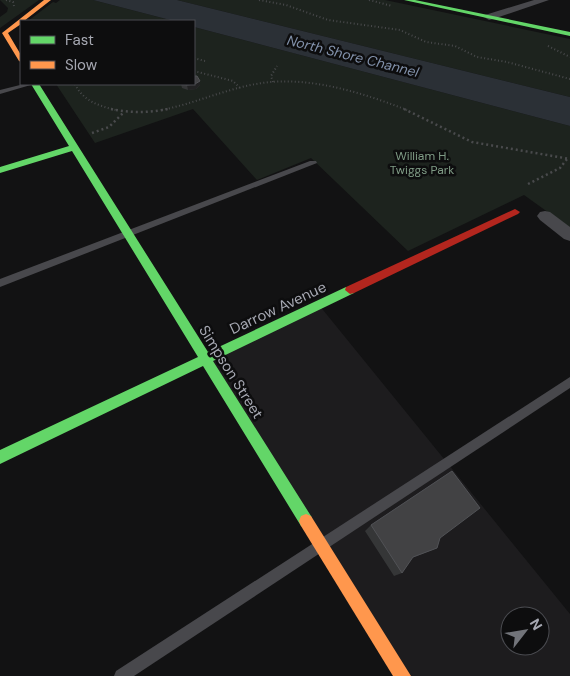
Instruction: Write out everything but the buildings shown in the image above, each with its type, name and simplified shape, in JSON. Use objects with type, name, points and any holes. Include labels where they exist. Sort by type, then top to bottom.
[{"type":"street","points":[[21,20],[48,0]]},
{"type":"street","points":[[406,0],[570,34]]},
{"type":"street","points":[[519,0],[529,5]]},
{"type":"street","points":[[489,17],[544,0]]},
{"type":"street","points":[[20,21],[3,33],[20,58]]},
{"type":"street","name":"Simpson Street","points":[[36,85],[73,148],[404,676]]},
{"type":"street","points":[[0,170],[73,148]]},
{"type":"street","name":"Darrow Avenue","points":[[0,457],[515,212]]},
{"type":"street","points":[[545,216],[570,235]]},
{"type":"lane","points":[[0,92],[27,85]]},
{"type":"lane","points":[[0,270],[2,282],[313,163]]},
{"type":"lane","points":[[121,676],[570,382]]},
{"type":"path","points":[[259,0],[286,6],[328,20],[400,30],[426,42],[455,46],[477,57],[507,62],[570,78]]},
{"type":"path","points":[[195,58],[205,61]]},
{"type":"path","points":[[273,82],[271,76],[276,66]]},
{"type":"path","points":[[195,71],[233,81],[241,88]]},
{"type":"path","points":[[199,77],[204,73]]},
{"type":"path","points":[[76,85],[79,92],[93,103],[123,112],[140,113],[173,108],[241,88],[273,82],[312,85],[347,91],[419,115],[472,142],[568,159]]},
{"type":"path","points":[[92,133],[108,127],[123,112]]},
{"type":"path","points":[[528,184],[560,168],[568,159]]},
{"type":"shaded area","points":[[319,305],[570,614],[570,676],[403,676],[205,359]]},
{"type":"green space","points":[[0,0],[39,0],[0,28],[0,17],[7,12],[8,8]]},
{"type":"green space","points":[[60,0],[93,0],[170,20],[29,20],[53,2],[56,3]]},
{"type":"green space","points":[[177,0],[385,0],[570,39],[570,97]]},
{"type":"green space","name":"William H. Twiggs Park","points":[[195,27],[570,126],[570,228],[524,195],[408,251],[311,158],[257,180],[193,109],[95,143],[57,85],[195,85]]},
{"type":"water","name":"North Shore Channel","points":[[93,0],[177,0],[570,97],[570,126],[195,27],[195,20],[170,20]]},
{"type":"traffic: fast","points":[[407,0],[570,34]]},
{"type":"traffic: fast","points":[[36,85],[306,521]]},
{"type":"traffic: fast","points":[[0,170],[73,148]]},
{"type":"traffic: fast","points":[[0,457],[350,290]]},
{"type":"traffic: slow","points":[[22,20],[48,0]]},
{"type":"traffic: slow","points":[[20,21],[5,33],[20,58]]},
{"type":"traffic: slow","points":[[306,521],[403,676]]},
{"type":"traffic: jam","points":[[350,290],[515,212]]}]
